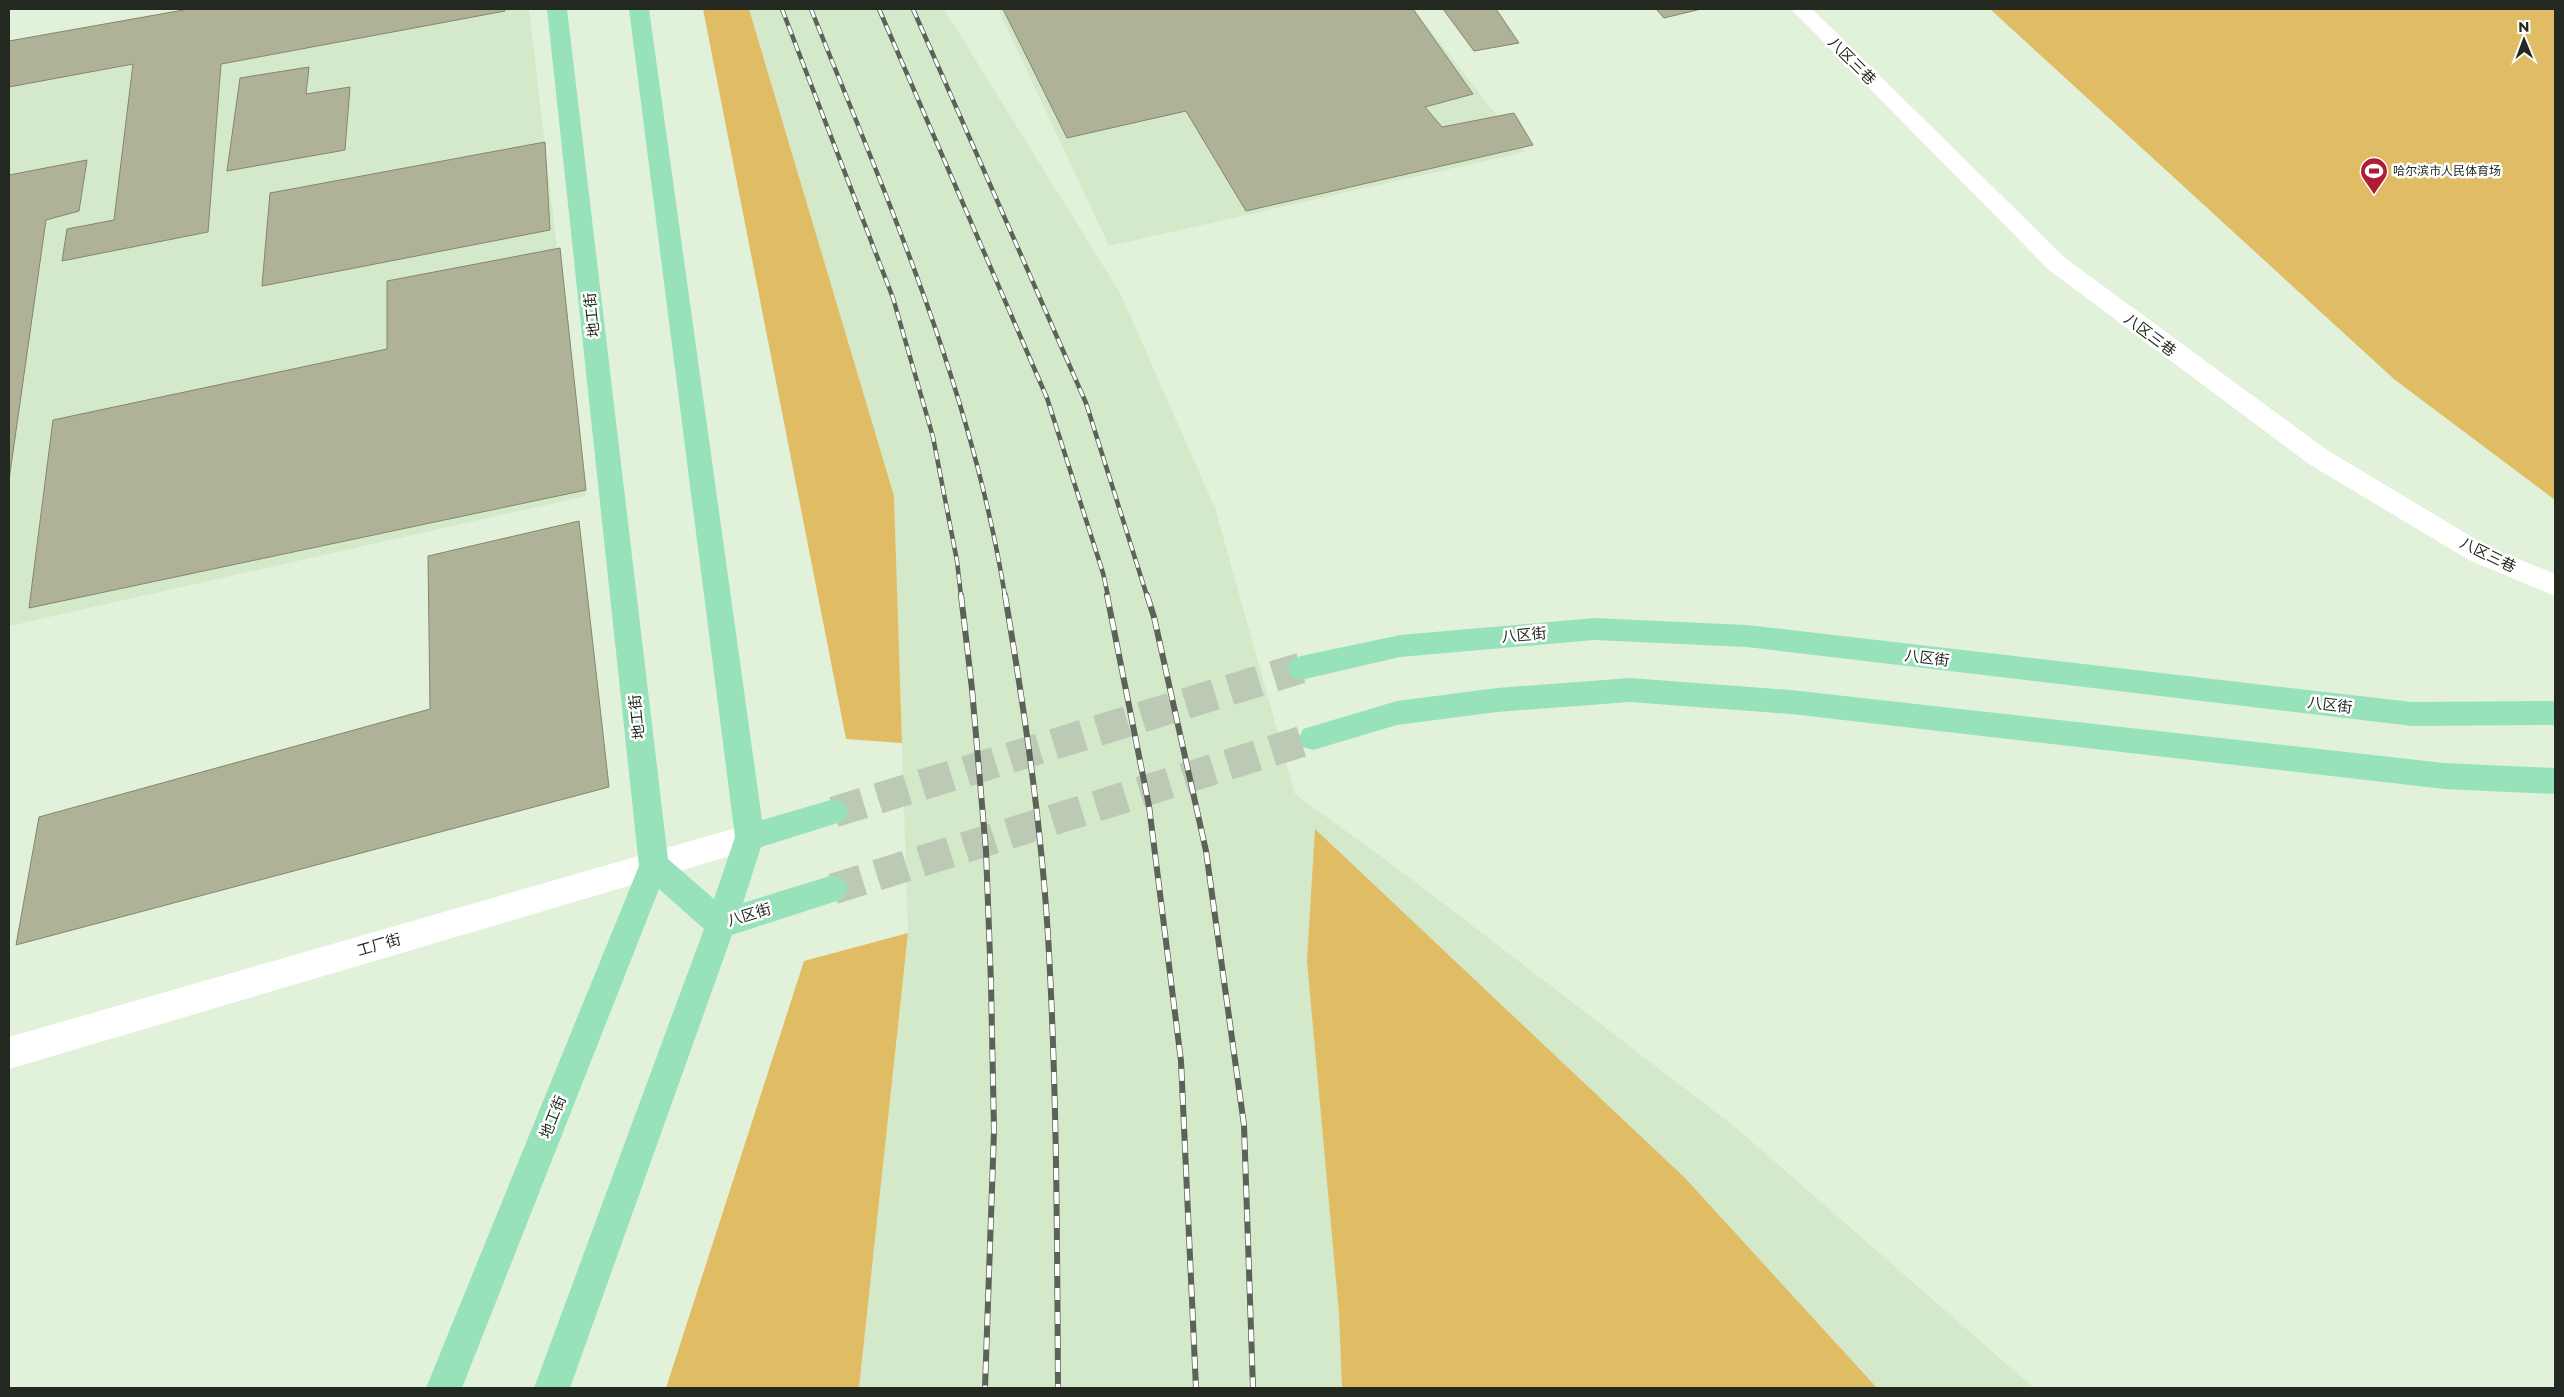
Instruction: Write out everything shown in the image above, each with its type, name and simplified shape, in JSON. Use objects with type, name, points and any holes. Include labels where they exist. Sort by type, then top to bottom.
[{"type":"main road","name":"地工街","points":[[444,1388],[654,866],[558,9]]},
{"type":"main road","points":[[552,1388],[721,924],[750,837],[639,9]]},
{"type":"main road","name":"八区街","points":[[1301,668],[1400,646],[1594,629],[1747,636],[2412,714],[2555,713]]},
{"type":"main road","points":[[1313,738],[1398,713],[1497,700],[1630,690],[1791,702],[2444,776],[2555,781]]},
{"type":"main road","points":[[750,837],[834,812]]},
{"type":"main road","name":"八区街","points":[[654,866],[721,924],[833,888]]},
{"type":"street","name":"八区三巷","points":[[1801,9],[2064,270],[2318,457],[2478,553],[2555,586]]},
{"type":"street","name":"工厂街","points":[[9,1053],[750,837]]},
{"type":"shaded area","points":[[190,9],[529,9],[586,496],[9,626],[9,446],[29,303],[9,306],[9,42]]},
{"type":"shaded area","points":[[703,9],[749,9],[894,496],[902,743],[846,739]]},
{"type":"shaded area","points":[[749,9],[944,9],[1120,293],[1215,508],[1295,794],[1401,871],[1735,1127],[2034,1388],[859,1388],[908,933],[894,496]]},
{"type":"shaded area","points":[[998,9],[1414,9],[1525,152],[1109,246]]},
{"type":"shaded area","name":"哈尔滨市人民体育场","points":[[1990,9],[2555,9],[2555,500],[2395,380]]},
{"type":"shaded area","points":[[1315,829],[1685,1178],[1877,1388],[1342,1388],[1339,1313],[1307,961]]},
{"type":"shaded area","points":[[908,933],[859,1388],[666,1388],[804,961]]},
{"type":"building","points":[[189,9],[504,9],[505,11],[221,64],[208,232],[62,261],[67,229],[114,220],[133,64],[9,87],[9,41]]},
{"type":"building","points":[[1003,9],[1413,9],[1473,94],[1425,107],[1442,127],[1514,113],[1533,145],[1246,211],[1186,111],[1067,138]]},
{"type":"building","points":[[1443,9],[1496,9],[1519,43],[1474,51]]},
{"type":"building","points":[[1656,9],[1701,9],[1664,18]]},
{"type":"building","points":[[309,67],[306,94],[350,87],[345,150],[227,171],[240,78]]},
{"type":"building","points":[[545,142],[550,230],[262,286],[270,193]]},
{"type":"building","points":[[87,160],[79,211],[46,220],[9,480],[9,175]]},
{"type":"building","points":[[560,248],[586,490],[29,608],[53,420],[387,349],[387,281]]},
{"type":"building","points":[[579,521],[609,787],[16,945],[39,817],[430,709],[428,556]]},
{"type":"tunnel","points":[[834,812],[1301,668]]},
{"type":"tunnel","points":[[833,889],[1313,738]]},
{"type":"railway","points":[[782,9],[893,298],[933,437],[957,561],[961,596]]},
{"type":"railway","points":[[811,9],[898,225],[949,371],[972,445],[990,520],[1005,596]]},
{"type":"railway","points":[[879,9],[1047,398],[1103,573],[1108,596]]},
{"type":"railway","points":[[913,9],[1086,403],[1147,596]]},
{"type":"railway","points":[[961,595],[972,689],[986,851],[991,983],[994,1131],[985,1388]]},
{"type":"railway","points":[[1005,595],[1031,765],[1048,936],[1055,1106],[1058,1388]]},
{"type":"railway","points":[[1107,595],[1149,806],[1181,1061],[1196,1388]]},
{"type":"railway","points":[[1147,595],[1154,617],[1206,851],[1244,1125],[1253,1388]]},
{"type":"place","name":"哈尔滨市人民体育场","points":[[2374,195]]}]
